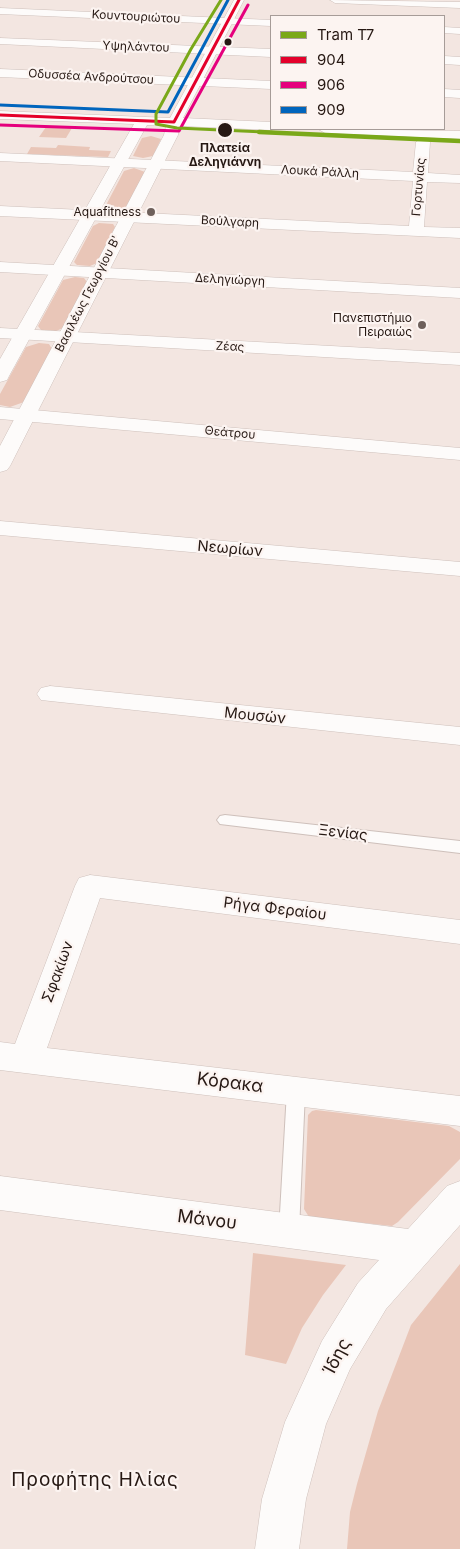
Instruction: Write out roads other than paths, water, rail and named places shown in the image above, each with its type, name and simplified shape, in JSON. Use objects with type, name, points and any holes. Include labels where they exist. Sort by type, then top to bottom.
[{"type":"street","name":"Βασιλέως Γεωργίου Β'","points":[[0,466],[171,135],[174,122],[239,0]]},
{"type":"street","points":[[335,0],[460,5]]},
{"type":"street","name":"Κουντουριώτου","points":[[0,11],[270,23]]},
{"type":"street","points":[[445,30],[460,31]]},
{"type":"street","name":"Υψηλάντου","points":[[0,41],[270,53]]},
{"type":"street","points":[[445,60],[460,61]]},
{"type":"street","name":"Οδυσσέα Ανδρούτσου","points":[[0,73],[270,85]]},
{"type":"street","points":[[445,93],[460,94]]},
{"type":"street","points":[[0,115],[270,126]]},
{"type":"street","points":[[0,376],[143,121]]},
{"type":"street","points":[[352,130],[460,134]]},
{"type":"street","name":"Γορτυνίας","points":[[416,231],[423,142]]},
{"type":"street","name":"Λουκά Ράλλη","points":[[0,157],[460,179]]},
{"type":"street","name":"Βούλγαρη","points":[[0,211],[460,233]]},
{"type":"street","name":"Δεληγιώργη","points":[[0,267],[460,293]]},
{"type":"street","name":"Ζέας","points":[[0,333],[460,359]]},
{"type":"street","name":"Θεάτρου","points":[[0,413],[460,454]]},
{"type":"street","name":"Νεωρίων","points":[[0,528],[460,569]]},
{"type":"street","name":"Μουσών","points":[[50,694],[460,736]]},
{"type":"street","name":"Ρήγα Φεραίου","points":[[90,886],[460,932]]},
{"type":"street","name":"Σφακίων","points":[[13,1057],[90,886]]},
{"type":"street","name":"Κόρακα","points":[[13,1057],[460,1111]]},
{"type":"street","name":"Μάνου","points":[[0,1193],[414,1246]]},
{"type":"street","name":"Ίδης","points":[[276,1549],[284,1499],[306,1422],[336,1355],[372,1296],[414,1246],[460,1198]]},
{"type":"lane","name":"Ξενίας","points":[[225,820],[460,847]]},
{"type":"lane","points":[[289,1231],[296,1091]]},
{"type":"tram line","name":"Τ7","points":[[221,0],[191,49],[156,114],[156,124],[177,128],[460,141]]},
{"type":"place","name":"Πλατεία Δεληγιάννη","points":[[225,130]]},
{"type":"place","name":"Aquafitness","points":[[151,212]]},
{"type":"place","name":"Πανεπιστήμιο Πειραιώς","points":[[422,325]]},
{"type":"district","name":"Προφήτης Ηλίας","points":[[95,1480]]}]
